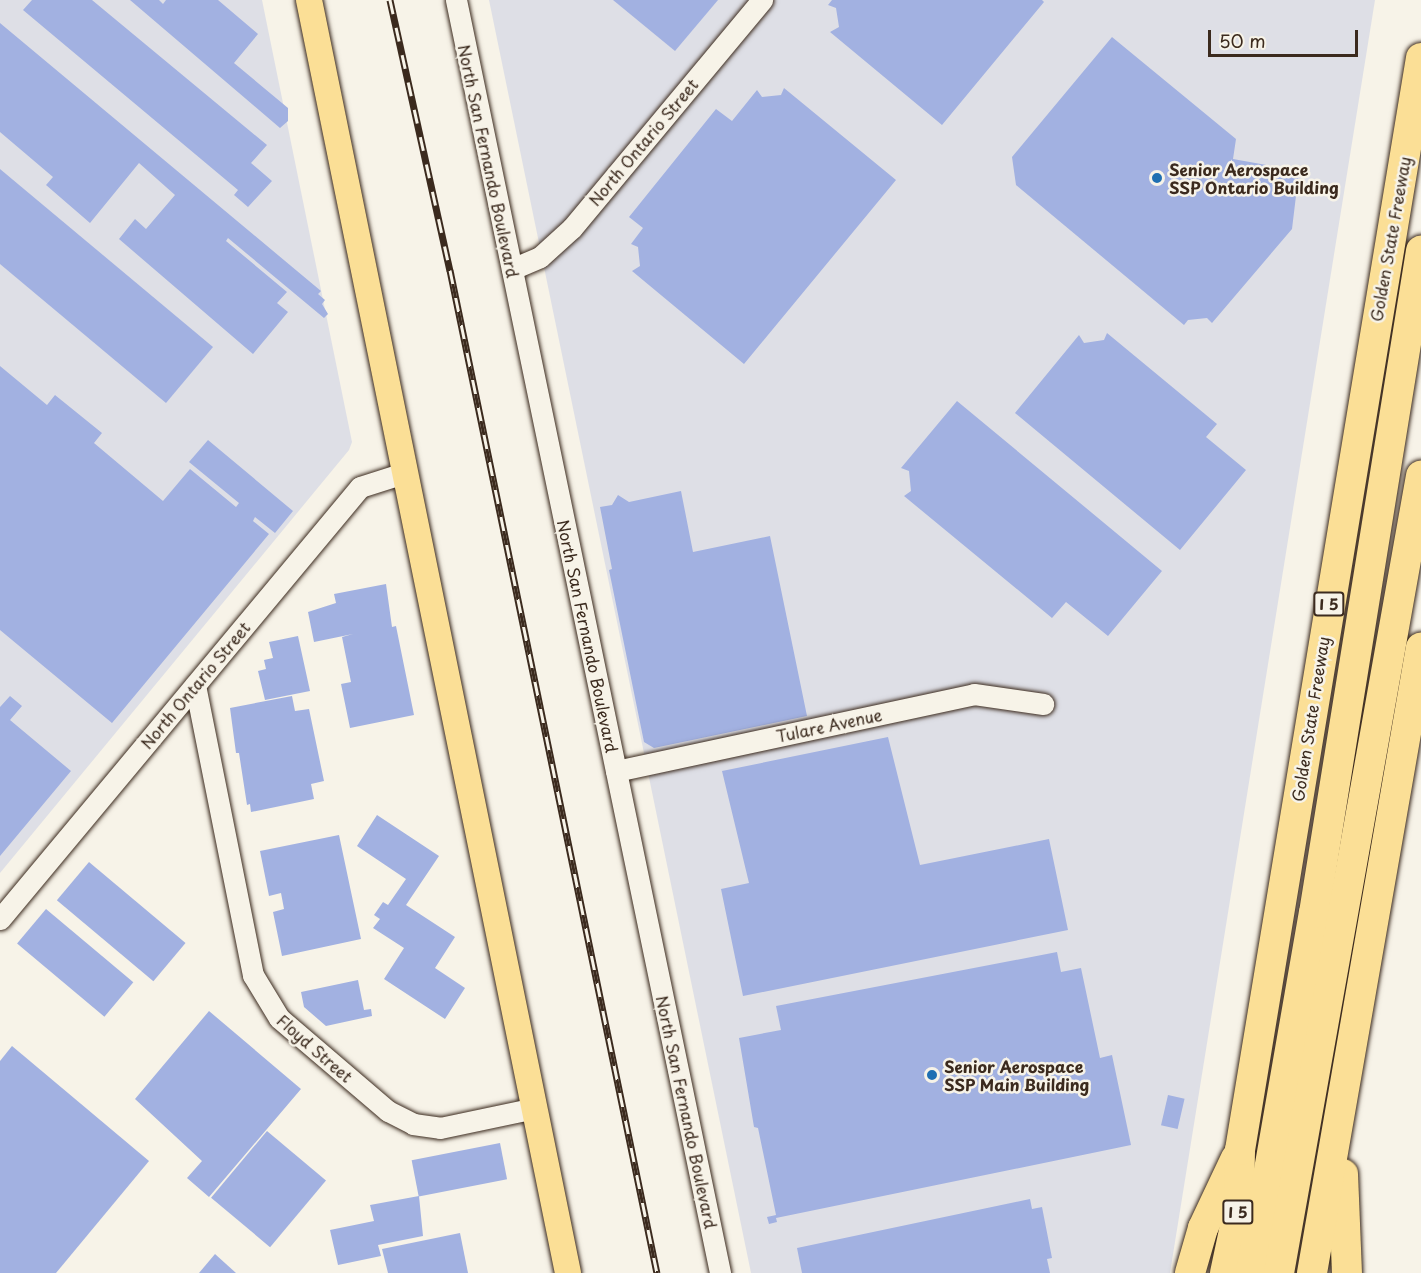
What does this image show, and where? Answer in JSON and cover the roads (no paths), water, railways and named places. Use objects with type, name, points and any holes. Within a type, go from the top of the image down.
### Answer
[{"type":"highway","name":"Golden State Freeway","points":[[1225,1273],[1239,1207],[1240,1150],[1421,58]]},
{"type":"highway","points":[[1251,1273],[1314,913],[1421,251]]},
{"type":"highway","points":[[1279,1273],[1421,476]]},
{"type":"highway","points":[[1312,1273],[1421,647]]},
{"type":"highway","points":[[1340,1113],[1347,1273]]},
{"type":"highway","points":[[1190,1273],[1203,1228],[1240,1150]]},
{"type":"main road","points":[[309,0],[568,1273]]},
{"type":"street","name":"North San Fernando Boulevard","points":[[456,0],[720,1273]]},
{"type":"street","name":"North Ontario Street","points":[[512,269],[540,257],[572,228],[762,0]]},
{"type":"street","name":"North Ontario Street","points":[[0,919],[360,487],[404,472]]},
{"type":"street","name":"Floyd Street","points":[[195,685],[254,975],[279,1018],[388,1111],[413,1124],[440,1128],[535,1108]]},
{"type":"street","name":"Tulare Avenue","points":[[616,771],[974,694],[1043,704]]},
{"type":"railway","points":[[390,0],[450,270],[657,1273]]},
{"type":"place","name":"Senior Aerospace SSP Ontario Building","points":[[1157,178]]},
{"type":"place","name":"Senior Aerospace SSP Main Building","points":[[932,1075]]}]
